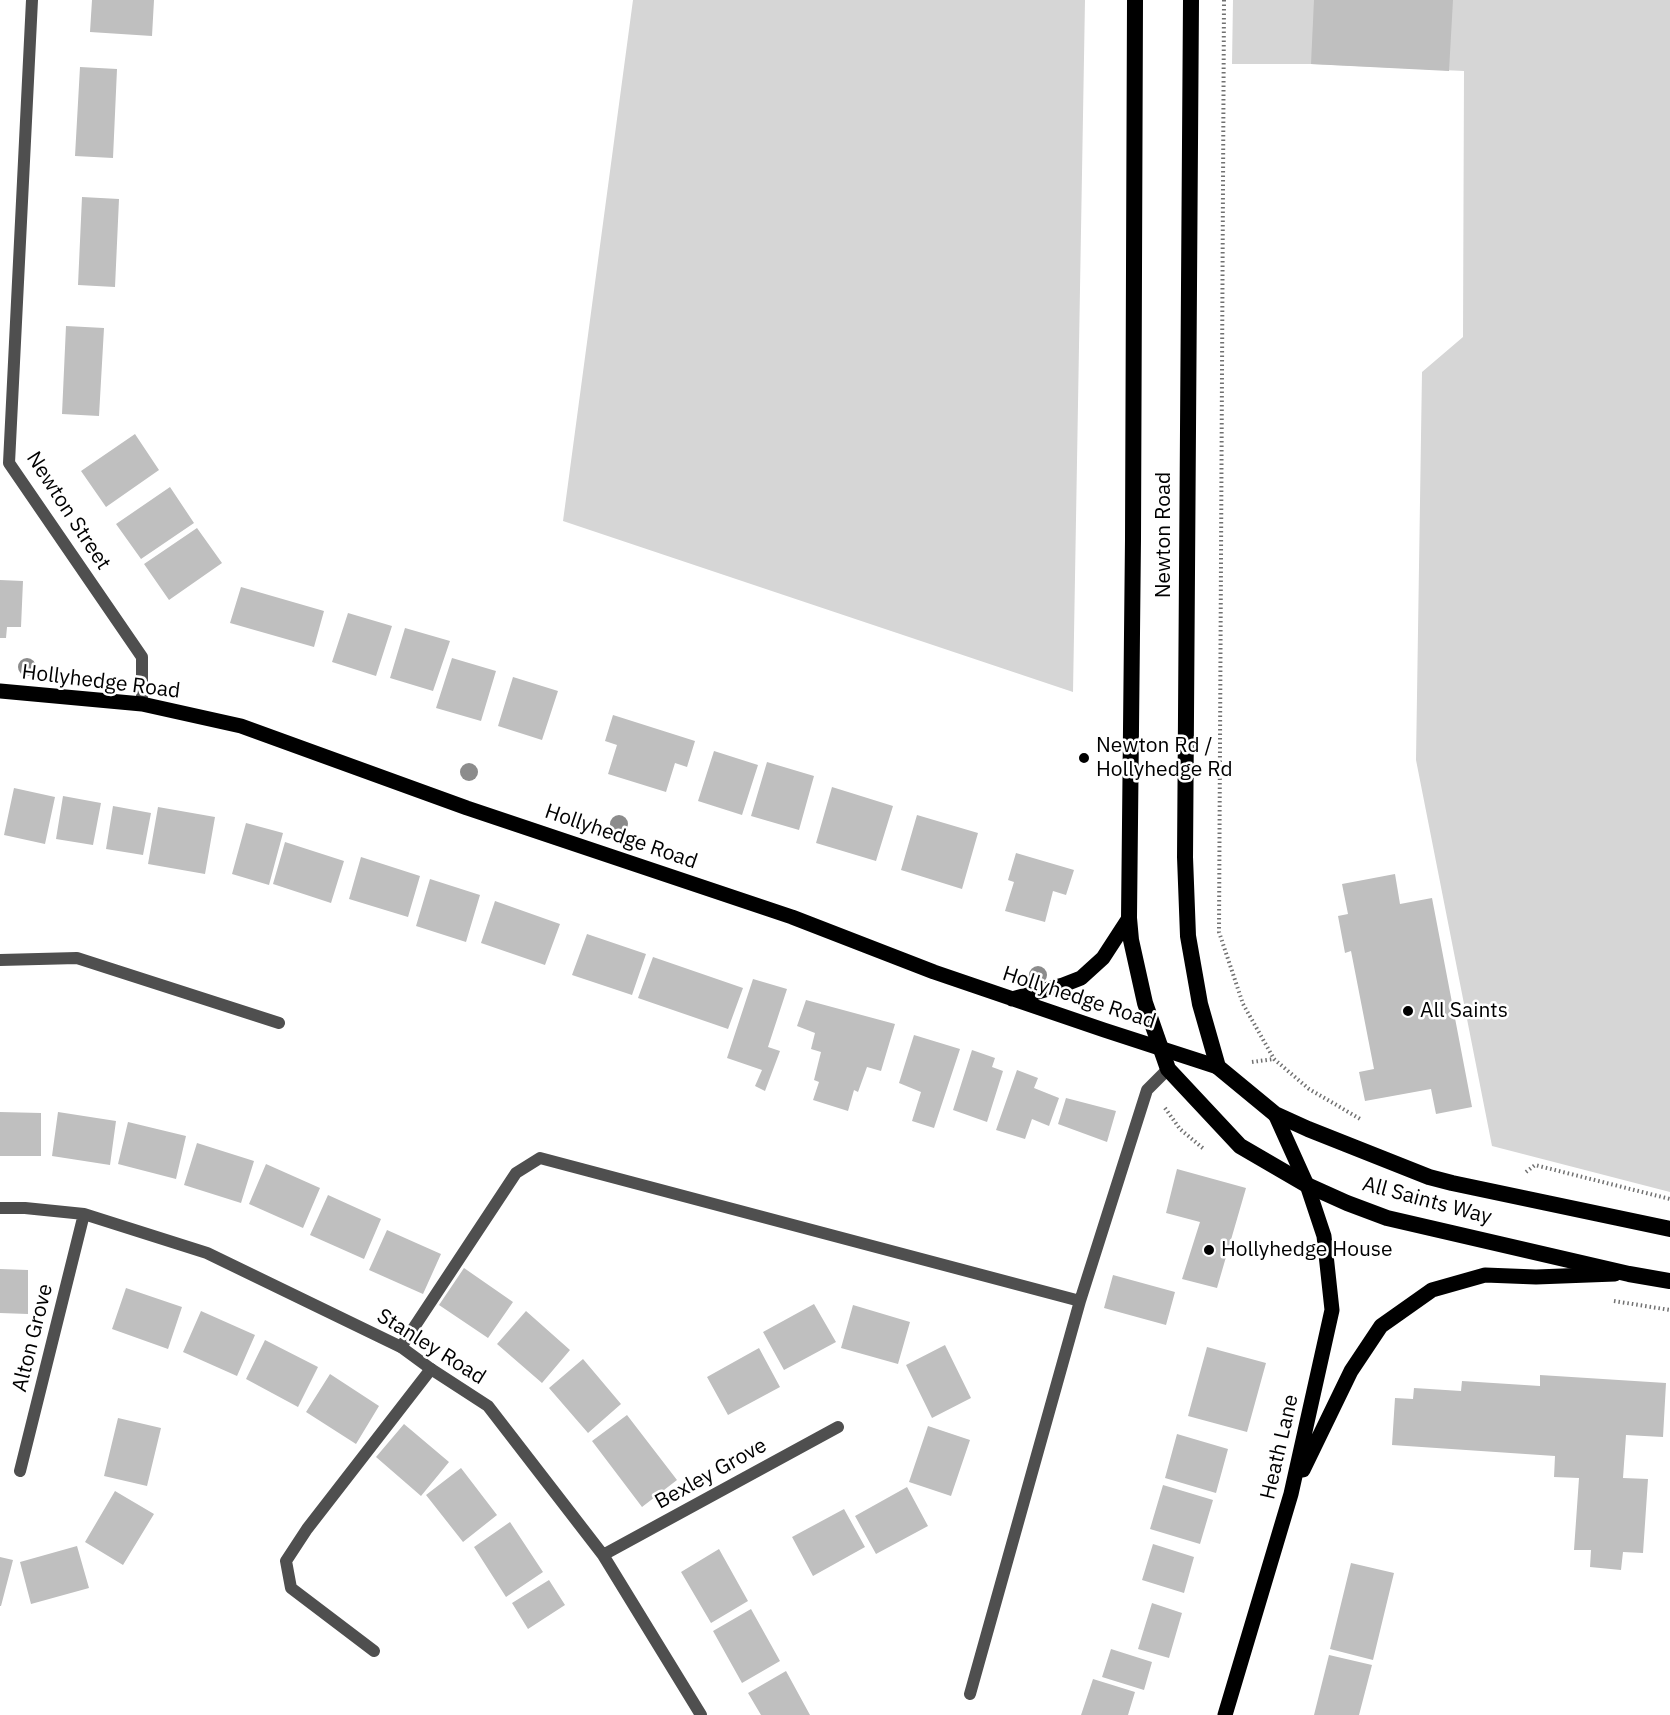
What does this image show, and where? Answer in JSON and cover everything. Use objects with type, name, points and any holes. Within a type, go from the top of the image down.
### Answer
[{"type":"highway","name":"Newton Road","points":[[1135,0],[1129,918],[1131,940],[1145,1003],[1160,1047]]},
{"type":"highway","name":"Newton Road","points":[[1191,0],[1185,856],[1188,936],[1200,1004],[1218,1067]]},
{"type":"highway","name":"All Saints Way","points":[[1160,1047],[1168,1069],[1240,1146],[1307,1185],[1387,1218],[1629,1274],[1670,1281]]},
{"type":"highway","name":"All Saints Way","points":[[1218,1067],[1275,1114],[1429,1177],[1670,1229]]},
{"type":"main road","name":"Hollyhedge Road","points":[[0,691],[142,704],[241,726],[456,804],[792,917],[934,972],[1218,1067]]},
{"type":"main road","points":[[1012,999],[1081,978],[1103,958],[1129,918]]},
{"type":"main road","name":"Heath Lane","points":[[1225,1715],[1291,1494],[1332,1310],[1324,1236],[1307,1185],[1275,1114]]},
{"type":"main road","points":[[1291,1494],[1351,1371],[1381,1326],[1432,1290],[1485,1275],[1536,1277],[1629,1274]]},
{"type":"street","name":"Newton Street","points":[[32,0],[5,460],[142,657],[142,704]]},
{"type":"street","points":[[0,960],[77,958],[279,1023]]},
{"type":"street","points":[[970,1694],[1080,1301],[1147,1090],[1168,1069]]},
{"type":"street","points":[[401,1347],[516,1173],[540,1158],[1080,1301]]},
{"type":"street","name":"Stanley Road","points":[[0,1208],[84,1214],[207,1253],[401,1347],[488,1406],[603,1555],[701,1715]]},
{"type":"street","name":"Alton Grove","points":[[20,1471],[84,1214]]},
{"type":"street","points":[[374,1652],[291,1588],[286,1561],[307,1529],[431,1369]]},
{"type":"street","name":"Bexley Grove","points":[[603,1555],[838,1427]]},
{"type":"path","points":[[1224,0],[1219,932],[1243,1004],[1274,1059],[1310,1089],[1367,1123]]},
{"type":"path","points":[[1522,1175],[1535,1165],[1670,1199]]},
{"type":"path","points":[[1607,1300],[1670,1310]]},
{"type":"shaded area","points":[[633,0],[1085,0],[1073,692],[563,521]]},
{"type":"shaded area","name":"All Saints","points":[[1233,0],[1670,0],[1670,1192],[1492,1146],[1416,760],[1422,372],[1463,337],[1464,71],[1311,64],[1232,64]]},
{"type":"building","points":[[92,0],[154,0],[152,36],[90,32]]},
{"type":"building","points":[[1314,0],[1453,0],[1449,71],[1311,64]]},
{"type":"building","points":[[80,67],[117,69],[113,158],[75,156]]},
{"type":"building","points":[[82,197],[119,199],[115,287],[78,285]]},
{"type":"building","points":[[66,326],[104,328],[99,416],[62,414]]},
{"type":"building","points":[[135,434],[159,470],[106,507],[81,471]]},
{"type":"building","points":[[170,487],[194,523],[141,559],[116,524]]},
{"type":"building","points":[[197,528],[222,563],[169,600],[144,564]]},
{"type":"building","points":[[0,580],[23,581],[21,627],[7,627],[6,638],[0,638]]},
{"type":"building","points":[[241,587],[324,611],[314,647],[230,623]]},
{"type":"building","points":[[348,613],[392,626],[376,676],[332,662]]},
{"type":"building","points":[[405,628],[450,641],[433,691],[390,678]]},
{"type":"building","points":[[452,658],[496,671],[481,721],[436,708]]},
{"type":"building","points":[[513,677],[558,691],[542,740],[498,726]]},
{"type":"building","points":[[613,715],[695,741],[687,767],[675,763],[666,792],[608,774],[617,745],[605,741]]},
{"type":"building","points":[[714,751],[758,765],[742,815],[698,801]]},
{"type":"building","points":[[767,762],[814,776],[799,830],[751,816]]},
{"type":"building","points":[[832,787],[893,806],[876,861],[816,843]]},
{"type":"building","points":[[14,788],[55,797],[45,844],[4,835]]},
{"type":"building","points":[[63,796],[101,803],[93,845],[56,839]]},
{"type":"building","points":[[113,806],[151,813],[143,855],[106,849]]},
{"type":"building","points":[[158,807],[215,817],[205,874],[148,864]]},
{"type":"building","points":[[917,815],[978,833],[962,889],[901,870]]},
{"type":"building","points":[[246,823],[283,833],[269,885],[232,874]]},
{"type":"building","points":[[285,842],[344,861],[331,903],[273,884]]},
{"type":"building","points":[[1016,853],[1074,870],[1066,895],[1053,891],[1045,922],[1005,911],[1014,882],[1008,880]]},
{"type":"building","points":[[361,857],[420,876],[408,917],[349,899]]},
{"type":"building","name":"All Saints","points":[[1395,874],[1400,904],[1432,898],[1472,1107],[1436,1114],[1431,1089],[1365,1101],[1359,1072],[1374,1069],[1351,951],[1345,953],[1338,916],[1348,914],[1342,884]]},
{"type":"building","points":[[430,879],[480,895],[466,942],[416,926]]},
{"type":"building","points":[[495,901],[560,924],[545,965],[481,943]]},
{"type":"building","points":[[587,934],[646,954],[632,995],[572,975]]},
{"type":"building","points":[[653,957],[743,988],[728,1029],[638,998]]},
{"type":"building","points":[[753,979],[787,989],[768,1047],[780,1051],[765,1091],[755,1086],[762,1070],[727,1058]]},
{"type":"building","points":[[806,1000],[895,1024],[881,1071],[867,1067],[858,1092],[854,1090],[848,1111],[813,1100],[819,1082],[814,1080],[821,1052],[811,1049],[815,1033],[797,1026]]},
{"type":"building","points":[[914,1035],[960,1049],[934,1128],[912,1121],[921,1092],[899,1083]]},
{"type":"building","points":[[972,1050],[995,1058],[992,1067],[1003,1071],[987,1122],[953,1110]]},
{"type":"building","points":[[1017,1070],[1038,1078],[1034,1088],[1059,1098],[1049,1126],[1032,1119],[1025,1139],[996,1130]]},
{"type":"building","points":[[1066,1098],[1116,1111],[1107,1142],[1058,1124]]},
{"type":"building","points":[[0,1112],[41,1113],[41,1156],[0,1156]]},
{"type":"building","points":[[58,1112],[116,1121],[110,1165],[52,1156]]},
{"type":"building","points":[[128,1122],[186,1136],[176,1179],[118,1164]]},
{"type":"building","points":[[197,1143],[254,1161],[241,1203],[184,1185]]},
{"type":"building","points":[[266,1164],[320,1188],[303,1228],[249,1204]]},
{"type":"building","name":"Hollyhedge House","points":[[1177,1169],[1246,1188],[1217,1288],[1182,1279],[1200,1222],[1166,1213]]},
{"type":"building","points":[[328,1195],[381,1219],[364,1259],[310,1235]]},
{"type":"building","points":[[387,1230],[441,1254],[423,1294],[369,1270]]},
{"type":"building","points":[[464,1268],[513,1302],[488,1338],[439,1305]]},
{"type":"building","points":[[0,1269],[28,1270],[28,1314],[0,1313]]},
{"type":"building","name":"Hollyhedge House","points":[[1113,1275],[1175,1292],[1166,1325],[1104,1308]]},
{"type":"building","points":[[126,1288],[182,1307],[168,1349],[112,1329]]},
{"type":"building","points":[[814,1304],[836,1342],[784,1370],[763,1332]]},
{"type":"building","points":[[853,1305],[910,1322],[898,1364],[841,1348]]},
{"type":"building","points":[[201,1311],[255,1335],[237,1376],[183,1352]]},
{"type":"building","points":[[526,1311],[570,1350],[542,1383],[497,1344]]},
{"type":"building","points":[[265,1340],[318,1367],[298,1407],[246,1379]]},
{"type":"building","points":[[945,1345],[971,1398],[932,1418],[906,1365]]},
{"type":"building","points":[[1207,1347],[1266,1363],[1247,1432],[1188,1416]]},
{"type":"building","points":[[759,1348],[780,1387],[728,1415],[707,1377]]},
{"type":"building","points":[[583,1359],[621,1404],[588,1433],[549,1388]]},
{"type":"building","points":[[330,1374],[379,1406],[356,1444],[306,1412]]},
{"type":"building","points":[[1540,1375],[1666,1383],[1663,1437],[1626,1435],[1623,1478],[1648,1479],[1643,1553],[1623,1552],[1621,1570],[1590,1567],[1591,1550],[1574,1550],[1579,1478],[1554,1477],[1555,1456],[1392,1445],[1395,1398],[1413,1399],[1414,1388],[1461,1391],[1462,1381],[1540,1386]]},
{"type":"building","points":[[627,1415],[677,1480],[642,1507],[592,1441]]},
{"type":"building","points":[[118,1418],[161,1428],[147,1486],[104,1476]]},
{"type":"building","points":[[404,1424],[449,1462],[421,1496],[376,1457]]},
{"type":"building","points":[[928,1426],[970,1440],[951,1496],[909,1482]]},
{"type":"building","points":[[1177,1434],[1228,1449],[1216,1493],[1165,1478]]},
{"type":"building","points":[[461,1468],[497,1515],[463,1542],[426,1495]]},
{"type":"building","points":[[1163,1485],[1213,1500],[1200,1544],[1150,1529]]},
{"type":"building","points":[[907,1487],[928,1526],[876,1554],[855,1516]]},
{"type":"building","points":[[115,1491],[154,1514],[123,1565],[85,1542]]},
{"type":"building","points":[[844,1509],[865,1547],[813,1576],[792,1537]]},
{"type":"building","points":[[510,1522],[543,1572],[506,1597],[474,1547]]},
{"type":"building","points":[[1153,1544],[1194,1557],[1184,1593],[1142,1580]]},
{"type":"building","points":[[77,1546],[89,1588],[31,1604],[20,1562]]},
{"type":"building","points":[[719,1549],[748,1601],[711,1623],[681,1572]]},
{"type":"building","points":[[0,1557],[13,1560],[1,1606],[0,1606]]},
{"type":"building","points":[[1351,1563],[1394,1573],[1373,1660],[1330,1649]]},
{"type":"building","points":[[549,1580],[565,1605],[528,1629],[512,1603]]},
{"type":"building","points":[[1152,1603],[1182,1613],[1169,1658],[1138,1649]]},
{"type":"building","points":[[751,1609],[780,1661],[742,1683],[713,1631]]},
{"type":"building","points":[[1111,1649],[1152,1662],[1144,1690],[1102,1677]]},
{"type":"building","points":[[1329,1655],[1372,1665],[1359,1715],[1314,1715]]},
{"type":"building","points":[[786,1671],[810,1715],[761,1715],[748,1693]]},
{"type":"building","points":[[1093,1679],[1135,1692],[1128,1715],[1081,1715]]},
{"type":"place","name":"Newton Rd / Hollyhedge Rd","points":[[1084,758]]},
{"type":"place","name":"All Saints","points":[[1408,1011]]},
{"type":"place","name":"Hollyhedge House","points":[[1209,1250]]}]
